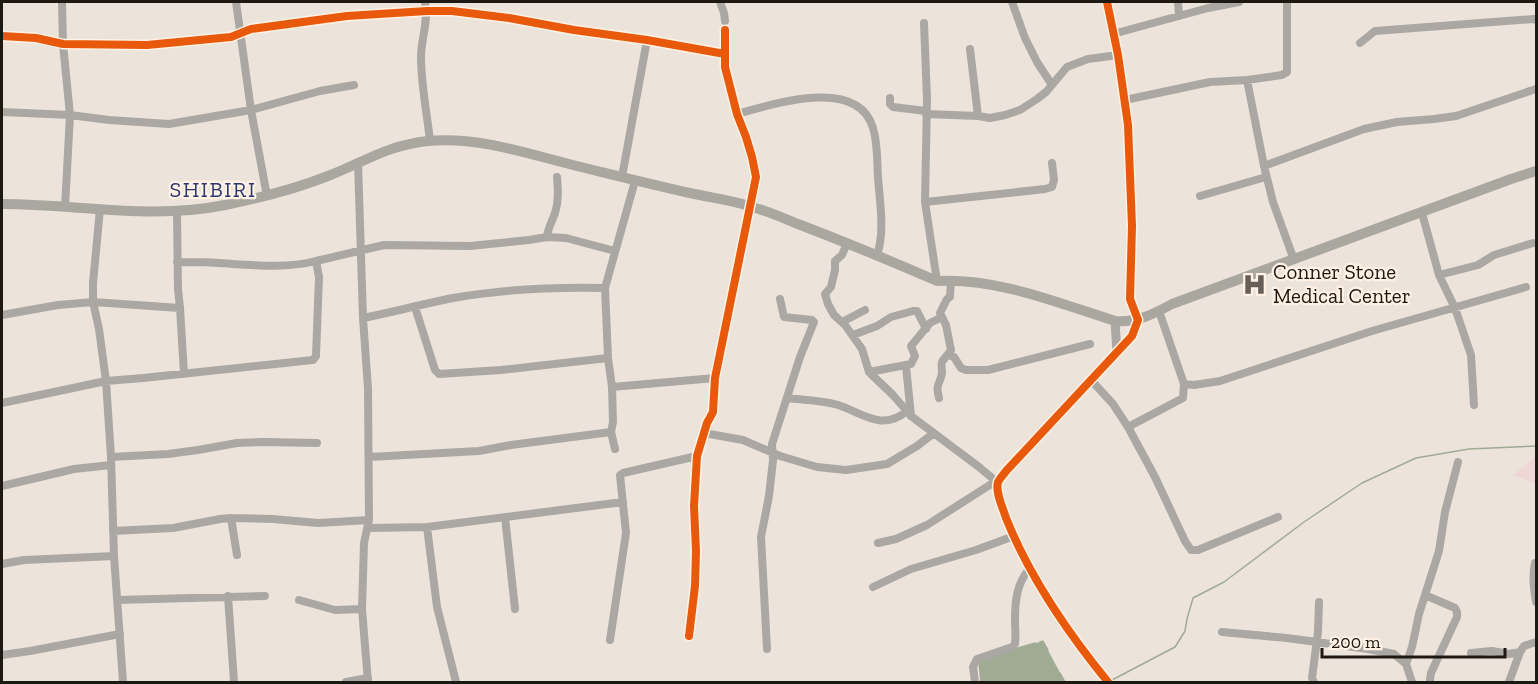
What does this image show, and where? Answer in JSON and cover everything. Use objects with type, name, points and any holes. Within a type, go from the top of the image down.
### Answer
[{"type":"main road","points":[[2,204],[138,212],[177,212],[223,206],[267,196],[330,176],[378,153],[405,145],[430,141],[460,142],[497,146],[635,181],[751,206],[937,281],[983,283],[1007,288],[1124,322],[1138,320],[1172,304],[1536,171]]},
{"type":"street","points":[[62,2],[63,44],[70,115],[65,207]]},
{"type":"street","points":[[236,2],[251,110],[267,196]]},
{"type":"street","points":[[425,2],[427,10],[421,71],[430,141]]},
{"type":"street","points":[[720,2],[725,21]]},
{"type":"street","points":[[1012,2],[1024,38],[1052,85]]},
{"type":"street","points":[[878,543],[896,539],[927,525],[997,482],[1132,336],[1138,320],[1130,299],[1132,226],[1128,125],[1118,55],[1107,2]]},
{"type":"street","points":[[1178,2],[1179,16]]},
{"type":"street","points":[[1113,34],[1239,2]]},
{"type":"street","points":[[1125,100],[1210,82],[1247,80],[1282,75],[1287,72],[1287,2]]},
{"type":"street","points":[[2,36],[36,38],[63,44],[147,45],[213,40],[241,34],[251,29],[347,16],[427,10],[509,18],[725,54]]},
{"type":"street","points":[[1360,43],[1375,31],[1536,20]]},
{"type":"street","points":[[924,23],[925,202],[937,281]]},
{"type":"street","points":[[689,636],[695,586],[694,506],[697,456],[707,423],[713,412],[715,378],[756,177],[725,67],[725,30]]},
{"type":"street","points":[[622,177],[647,40]]},
{"type":"street","points":[[970,49],[978,116]]},
{"type":"street","points":[[890,98],[892,107],[990,118],[1020,110],[1046,92],[1067,68],[1088,59],[1118,55]]},
{"type":"street","points":[[1247,80],[1266,177],[1294,260]]},
{"type":"street","points":[[2,112],[70,115],[169,124],[251,110],[320,91],[354,85]]},
{"type":"street","points":[[1264,166],[1364,129],[1456,116],[1536,89]]},
{"type":"street","points":[[737,114],[806,97],[840,100],[859,106],[873,126],[876,144],[880,205],[880,244],[877,255]]},
{"type":"street","points":[[346,682],[368,680],[362,609],[364,543],[368,524],[368,388],[363,318],[358,162]]},
{"type":"street","points":[[925,202],[1052,187],[1054,180],[1052,163]]},
{"type":"street","points":[[547,237],[559,194],[557,177]]},
{"type":"street","points":[[1200,196],[1266,177]]},
{"type":"street","points":[[615,449],[611,432],[612,387],[608,358],[605,288],[635,181]]},
{"type":"street","points":[[100,209],[93,302],[99,329],[105,381],[123,682]]},
{"type":"street","points":[[177,212],[178,289],[184,374]]},
{"type":"street","points":[[1422,213],[1439,275],[1455,308],[1472,355],[1474,405]]},
{"type":"street","points":[[177,262],[253,266],[306,263],[384,245],[470,246],[547,237],[566,238],[615,252]]},
{"type":"street","points":[[847,243],[842,255],[836,261],[831,287],[825,294],[834,315],[853,335],[862,349],[869,372],[909,414],[997,482],[1003,509],[1030,568],[1043,591],[1107,680]]},
{"type":"street","points":[[1439,275],[1478,265],[1500,253],[1533,243]]},
{"type":"street","points":[[2,403],[105,381],[314,360],[319,278],[316,261]]},
{"type":"street","points":[[939,398],[937,388],[942,374],[943,360],[951,350],[946,326],[940,313],[950,297],[951,280]]},
{"type":"street","points":[[1184,384],[1194,386],[1220,381],[1372,331],[1526,287]]},
{"type":"street","points":[[363,318],[453,298],[494,292],[605,288]]},
{"type":"street","points":[[767,649],[761,537],[769,496],[773,460],[772,444],[800,357],[814,322],[784,317],[780,299]]},
{"type":"street","points":[[2,315],[58,305],[93,302],[180,308]]},
{"type":"street","points":[[415,307],[435,370],[439,374],[501,370],[608,358]]},
{"type":"street","points":[[842,322],[865,310]]},
{"type":"street","points":[[853,335],[877,326],[891,317],[913,311],[917,311],[926,329]]},
{"type":"street","points":[[1128,427],[1183,398],[1184,384],[1159,311]]},
{"type":"street","points":[[869,372],[911,364],[915,356],[911,346],[930,324],[942,317]]},
{"type":"street","points":[[1115,321],[1117,353]]},
{"type":"street","points":[[949,355],[954,357],[961,368],[966,370],[987,370],[1090,344]]},
{"type":"street","points":[[906,366],[909,414]]},
{"type":"street","points":[[612,387],[715,378]]},
{"type":"street","points":[[1091,380],[1113,404],[1128,427],[1191,550],[1198,550],[1278,517]]},
{"type":"street","points":[[787,398],[836,404],[868,418],[879,420],[890,421],[909,414]]},
{"type":"street","points":[[369,457],[479,451],[611,432]]},
{"type":"street","points":[[704,433],[743,440],[780,456],[817,467],[846,470],[887,464],[917,447],[934,433]]},
{"type":"street","points":[[2,486],[111,461],[237,443],[317,443]]},
{"type":"street","points":[[610,640],[626,533],[620,476],[623,473],[697,456]]},
{"type":"street","points":[[1406,664],[1438,551],[1458,462]]},
{"type":"street","points":[[114,531],[173,528],[231,518],[427,527],[623,502]]},
{"type":"street","points":[[505,517],[515,609]]},
{"type":"street","points":[[231,518],[237,555]]},
{"type":"street","points":[[427,527],[437,607],[456,682]]},
{"type":"street","points":[[873,587],[911,569],[1014,536]]},
{"type":"street","points":[[2,564],[24,560],[114,556]]},
{"type":"street","points":[[1535,563],[1533,580],[1536,602]]},
{"type":"street","points":[[975,682],[973,667],[977,659],[1016,644],[1015,619],[1018,587],[1030,568]]},
{"type":"street","points":[[1425,595],[1455,608],[1457,612],[1457,617],[1431,673],[1430,682]]},
{"type":"street","points":[[228,596],[234,682]]},
{"type":"street","points":[[118,600],[265,596]]},
{"type":"street","points":[[299,600],[335,610],[362,609]]},
{"type":"street","points":[[1314,682],[1312,678],[1319,602]]},
{"type":"street","points":[[1222,632],[1287,638],[1394,654],[1406,664],[1412,682]]},
{"type":"street","points":[[2,654],[120,634]]},
{"type":"street","points":[[1509,682],[1524,646],[1536,642]]},
{"type":"street","points":[[1470,653],[1520,652]]},
{"type":"shaded area","points":[[1536,456],[1536,484],[1513,475]]},
{"type":"shaded area","points":[[1043,641],[1065,682],[981,682],[979,659]]},
{"type":"waterway","points":[[1112,680],[1175,647],[1185,631],[1193,598],[1224,582],[1304,522],[1362,483],[1416,458],[1469,449],[1536,446]]},
{"type":"waterway","points":[[1040,642],[1043,641],[1048,650]]},
{"type":"waterway","points":[[1014,649],[1035,643]]},
{"type":"waterway","points":[[979,663],[981,682]]},
{"type":"waterway","points":[[1060,673],[1065,682]]},
{"type":"cycle path","points":[[1107,2],[1118,55],[1128,125],[1132,226],[1130,299],[1138,320],[1132,336],[1006,471],[997,486],[1006,518],[1026,562],[1064,624],[1108,682]]},
{"type":"cycle path","points":[[2,36],[36,38],[63,44],[147,45],[231,37],[251,29],[347,16],[452,11],[509,18],[725,54]]},
{"type":"cycle path","points":[[689,636],[695,586],[694,506],[697,456],[707,423],[713,412],[715,378],[756,177],[725,67],[725,30]]},
{"type":"place","name":"Conner Stone Medical Center","points":[[1255,284]]},
{"type":"district","name":"SHIBIRI","points":[[213,189]]}]
